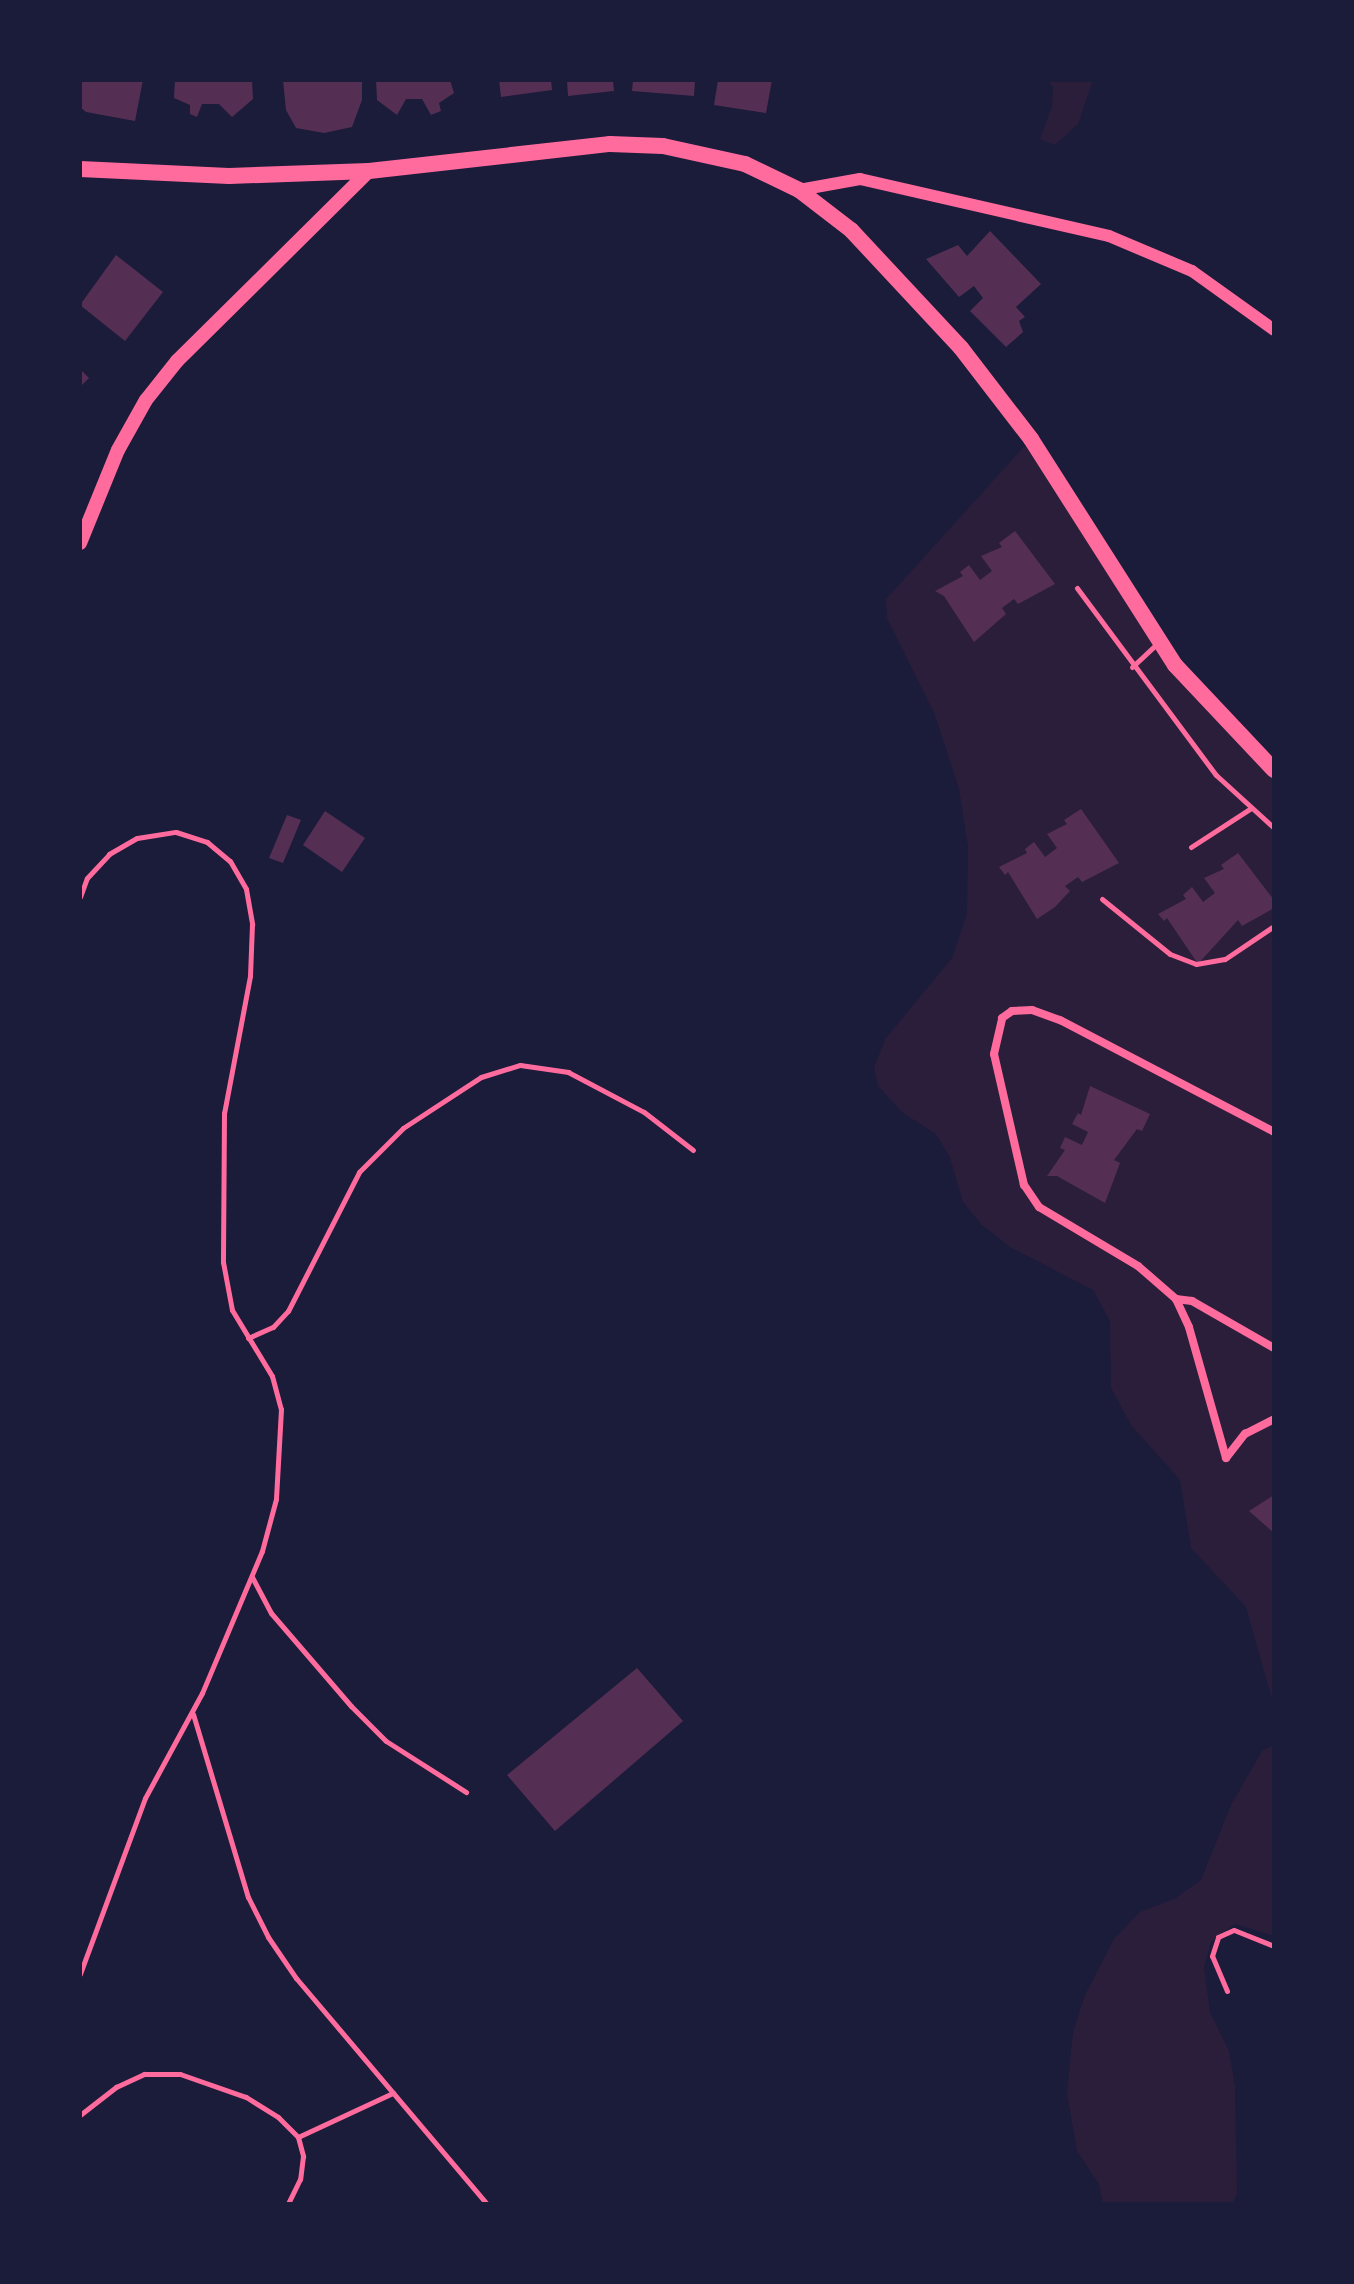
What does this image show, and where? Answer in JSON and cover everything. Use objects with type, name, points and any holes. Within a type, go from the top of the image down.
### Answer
[{"type":"main road","points":[[80,169],[229,176],[369,171],[558,148],[650,145],[745,164],[799,190],[882,261],[988,381],[1031,439],[1158,643],[1222,719],[1274,770]]},
{"type":"main road","points":[[80,543],[118,450],[146,400],[177,361],[369,171]]},
{"type":"street","points":[[799,190],[860,179],[1109,236],[1192,271],[1274,330]]},
{"type":"street","points":[[1274,1132],[1060,1020],[1032,1010],[1012,1011],[1002,1018],[994,1054],[1024,1185],[1039,1207],[1138,1266],[1176,1299],[1189,1327],[1226,1458],[1245,1434],[1274,1419]]},
{"type":"street","points":[[1176,1299],[1188,1299],[1274,1348]]},
{"type":"lane","points":[[1077,588],[1132,667],[1216,775],[1274,828]]},
{"type":"lane","points":[[1132,667],[1158,643]]},
{"type":"lane","points":[[1191,847],[1251,808]]},
{"type":"lane","points":[[80,897],[87,878],[109,854],[137,838],[176,832],[207,842],[230,861],[246,889],[252,924],[250,976],[224,1113],[221,1192],[223,1262],[232,1310],[272,1376],[281,1409],[276,1499],[251,1576],[192,1713],[145,1798],[80,1974]]},
{"type":"lane","points":[[1102,899],[1170,954],[1196,964],[1225,959],[1274,926]]},
{"type":"lane","points":[[248,1338],[273,1327],[288,1311],[359,1172],[403,1128],[481,1077],[520,1065],[568,1072],[644,1112],[693,1150]]},
{"type":"lane","points":[[251,1576],[271,1613],[351,1706],[386,1741],[466,1792]]},
{"type":"lane","points":[[192,1713],[248,1897],[268,1937],[296,1978],[487,2204]]},
{"type":"lane","points":[[1227,1991],[1212,1956],[1218,1937],[1234,1930],[1274,1946]]},
{"type":"lane","points":[[80,2115],[116,2087],[144,2074],[180,2074],[246,2097],[278,2117],[298,2137],[303,2156],[300,2179],[288,2204]]},
{"type":"lane","points":[[298,2137],[393,2093]]},
{"type":"shaded area","points":[[1047,80],[1093,80],[1078,124],[1055,145],[1040,139],[1052,106],[1053,87]]},
{"type":"shaded area","points":[[1031,439],[1141,616],[1274,770],[1274,1706],[1246,1607],[1191,1548],[1180,1480],[1131,1425],[1111,1388],[1110,1321],[1093,1290],[1010,1247],[981,1224],[963,1202],[950,1158],[936,1134],[903,1113],[878,1086],[874,1067],[886,1038],[952,958],[967,914],[968,846],[959,789],[935,715],[887,618],[886,599]]},
{"type":"shaded area","points":[[1274,1745],[1274,1936],[1235,1924],[1211,1942],[1204,1967],[1210,2012],[1229,2051],[1235,2086],[1237,2194],[1232,2204],[1103,2204],[1099,2184],[1077,2151],[1067,2093],[1073,2032],[1085,1995],[1114,1939],[1140,1912],[1174,1899],[1201,1880],[1231,1805],[1262,1751]]},
{"type":"building","points":[[80,80],[143,80],[135,121],[86,112],[80,107]]},
{"type":"building","points":[[175,80],[252,80],[253,99],[232,117],[219,104],[202,104],[197,117],[190,114],[190,105],[174,98]]},
{"type":"building","points":[[283,80],[362,80],[362,100],[352,127],[324,133],[296,128],[286,110]]},
{"type":"building","points":[[376,80],[450,80],[454,93],[439,103],[441,111],[431,115],[422,99],[406,99],[397,115],[377,100]]},
{"type":"building","points":[[499,80],[551,80],[552,90],[501,97]]},
{"type":"building","points":[[567,80],[613,80],[614,91],[568,96]]},
{"type":"building","points":[[633,80],[695,80],[694,96],[632,91]]},
{"type":"building","points":[[718,80],[772,80],[766,113],[714,105]]},
{"type":"building","points":[[990,231],[1041,284],[1016,307],[1025,317],[1019,321],[1023,332],[1006,347],[970,311],[983,298],[974,286],[959,297],[926,259],[958,245],[967,256]]},
{"type":"building","points":[[116,255],[163,292],[125,341],[80,305]]},
{"type":"building","points":[[80,369],[89,378],[80,387]]},
{"type":"building","points":[[1015,531],[1055,584],[1018,604],[1014,599],[1002,608],[1006,614],[974,642],[944,596],[935,591],[963,576],[960,572],[969,565],[980,580],[992,571],[981,556],[1002,547],[999,543]]},
{"type":"building","points":[[1081,809],[1119,863],[1082,882],[1078,877],[1065,886],[1070,891],[1055,907],[1037,919],[1008,872],[1005,875],[999,867],[1027,853],[1025,849],[1034,842],[1045,857],[1057,848],[1047,834],[1067,824],[1064,820]]},
{"type":"building","points":[[325,811],[365,838],[342,872],[303,845]]},
{"type":"building","points":[[287,815],[301,820],[283,863],[269,858]]},
{"type":"building","points":[[1238,853],[1274,900],[1274,908],[1242,926],[1238,920],[1198,964],[1167,918],[1164,921],[1158,914],[1186,899],[1183,895],[1192,887],[1203,902],[1215,893],[1204,878],[1224,869],[1221,865]]},
{"type":"building","points":[[1090,1086],[1150,1114],[1142,1131],[1137,1129],[1114,1160],[1120,1163],[1105,1203],[1057,1176],[1047,1176],[1065,1150],[1060,1148],[1065,1137],[1082,1145],[1088,1132],[1072,1124],[1078,1113],[1081,1115]]},
{"type":"building","points":[[1274,1495],[1274,1533],[1249,1511]]},
{"type":"building","points":[[637,1668],[683,1721],[555,1831],[507,1775]]}]
